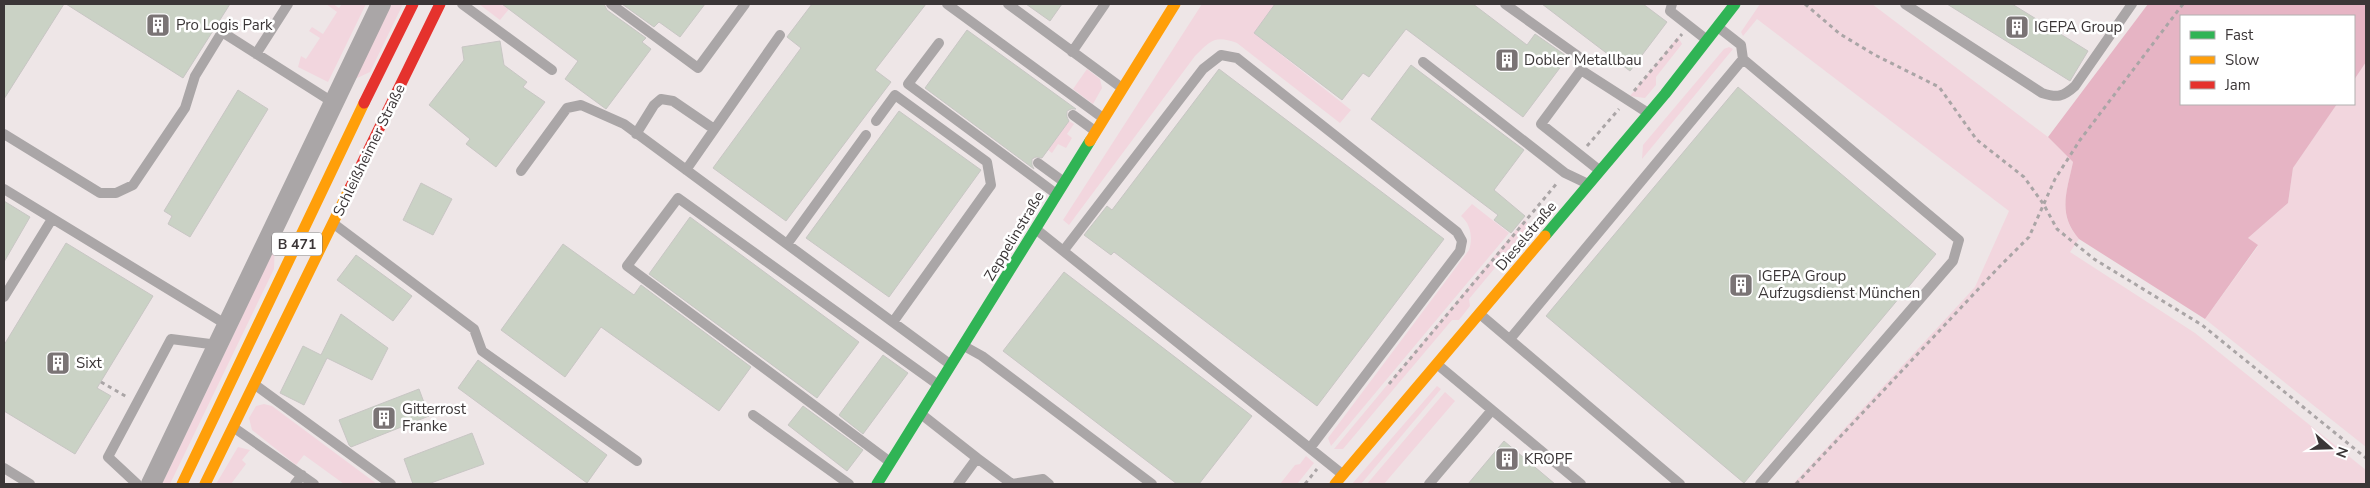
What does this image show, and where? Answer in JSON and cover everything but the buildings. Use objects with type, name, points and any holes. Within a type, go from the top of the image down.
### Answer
[{"type":"street","points":[[151,484],[381,4]]},
{"type":"street","name":"Schleißheimer Straße","points":[[182,484],[317,199],[413,4]]},
{"type":"street","name":"Schleißheimer Straße","points":[[205,484],[440,4]]},
{"type":"street","name":"Zeppelinstraße","points":[[877,484],[940,386],[1175,4]]},
{"type":"street","name":"Dieselstraße","points":[[1335,484],[1649,114],[1735,4]]},
{"type":"lane","points":[[256,54],[288,4]]},
{"type":"lane","points":[[462,4],[552,70]]},
{"type":"lane","points":[[611,4],[698,68],[745,4]]},
{"type":"lane","points":[[947,4],[1104,118]]},
{"type":"lane","points":[[1008,4],[1122,89]]},
{"type":"lane","points":[[1072,52],[1105,4]]},
{"type":"lane","points":[[1504,4],[1578,56],[1581,70],[1649,114]]},
{"type":"lane","points":[[1672,4],[1670,11],[1707,40]]},
{"type":"lane","points":[[1905,4],[2042,93],[2053,97],[2064,96],[2075,86],[2132,4]]},
{"type":"lane","points":[[1718,26],[1740,45],[1743,59],[1960,240],[1953,261],[1760,484]]},
{"type":"lane","points":[[4,134],[100,193],[116,193],[133,185],[185,108],[195,76],[222,32],[334,103]]},
{"type":"lane","points":[[686,170],[780,34]]},
{"type":"lane","points":[[939,43],[908,84],[1057,194]]},
{"type":"lane","points":[[1064,250],[1203,69],[1221,55],[1237,58],[1457,232],[1462,241],[1460,252],[1310,448]]},
{"type":"lane","points":[[1510,339],[1743,59]]},
{"type":"lane","points":[[1423,62],[1565,173],[1590,184]]},
{"type":"lane","points":[[1581,70],[1541,124],[1600,171]]},
{"type":"lane","points":[[876,121],[895,95],[986,162],[991,186],[893,322]]},
{"type":"lane","points":[[636,134],[654,105],[661,99],[672,100],[714,129]]},
{"type":"lane","points":[[521,171],[567,108],[580,105],[624,124],[952,366]]},
{"type":"lane","points":[[1073,115],[1096,132]]},
{"type":"lane","points":[[787,244],[866,135]]},
{"type":"lane","points":[[1038,163],[1064,182]]},
{"type":"lane","points":[[4,190],[227,325]]},
{"type":"lane","points":[[891,462],[627,266],[678,198],[940,386]]},
{"type":"lane","points":[[4,297],[52,219]]},
{"type":"lane","points":[[333,223],[474,329],[482,351],[637,461]]},
{"type":"lane","points":[[1036,229],[1343,475]]},
{"type":"lane","points":[[1480,314],[1680,484]]},
{"type":"lane","points":[[136,484],[108,457],[171,339],[218,345]]},
{"type":"lane","points":[[964,346],[982,356],[1152,484]]},
{"type":"lane","points":[[1437,364],[1581,484]]},
{"type":"lane","points":[[254,384],[391,484]]},
{"type":"lane","points":[[1429,484],[1492,410]]},
{"type":"lane","points":[[921,414],[1012,484],[1043,479],[1049,484]]},
{"type":"lane","points":[[753,415],[849,484]]},
{"type":"lane","points":[[233,427],[314,484]]},
{"type":"lane","points":[[958,484],[977,458]]},
{"type":"lane","points":[[4,468],[30,484]]},
{"type":"lane","points":[[295,484],[302,475]]},
{"type":"path","points":[[1805,4],[1840,34],[1939,87],[1977,140],[2024,178],[2044,205],[2057,229],[2094,259],[2202,325],[2366,458]]},
{"type":"path","points":[[1796,484],[2029,237],[2055,179],[2080,140],[2183,4]]},
{"type":"path","points":[[1579,156],[1690,26]]},
{"type":"path","points":[[1388,385],[1565,173]]},
{"type":"path","points":[[101,382],[136,402]]},
{"type":"path","points":[[1305,484],[1325,460]]},
{"type":"shaded area","points":[[326,4],[333,4],[339,8],[342,4],[366,4],[328,82],[298,67],[301,56],[306,59],[320,38],[309,31],[312,27],[323,34],[337,12]]},
{"type":"shaded area","points":[[391,4],[403,4],[370,72],[355,79]]},
{"type":"shaded area","points":[[479,4],[513,4],[500,20]]},
{"type":"shaded area","points":[[1202,4],[1275,4],[1254,33],[1351,110],[1340,123],[1237,43],[1223,39],[1214,40],[1195,56],[1069,225],[1063,220]]},
{"type":"shaded area","points":[[1760,4],[1872,4],[2048,137],[2073,162],[2066,193],[2066,212],[2072,230],[2079,239],[2070,252],[2195,333],[2366,470],[2366,484],[1793,484],[1975,287],[2009,211],[1757,19],[1743,36],[1741,32]]},
{"type":"shaded area","points":[[2148,4],[2366,4],[2366,62],[2355,78],[2355,15],[2180,15],[2180,105],[2336,105],[2293,168],[2288,203],[2248,238],[2258,245],[2205,319],[2079,239],[2072,230],[2066,211],[2066,193],[2073,162],[2048,137]]},
{"type":"shaded area","points":[[1678,37],[1682,44],[1656,77],[1656,85],[1645,98],[1630,96]]},
{"type":"shaded area","points":[[1729,47],[1733,49],[1642,159],[1643,145],[1724,49]]},
{"type":"shaded area","points":[[2366,62],[2366,447],[2205,319],[2258,246],[2247,239],[2288,203],[2293,168],[2336,105],[2355,105],[2355,78]]},
{"type":"shaded area","points":[[1087,69],[1100,79],[1102,88],[1093,104],[1073,89]]},
{"type":"shaded area","points":[[1069,121],[1074,124],[1067,134],[1072,138],[1066,148],[1058,144],[1052,153],[1048,150]]},
{"type":"shaded area","points":[[1472,204],[1509,233],[1331,446],[1328,438],[1469,250],[1470,232],[1467,223],[1461,216]]},
{"type":"shaded area","points":[[1525,219],[1529,227],[1469,299],[1470,306],[1459,320],[1452,320],[1343,449],[1334,449]]},
{"type":"shaded area","points":[[275,241],[274,269],[170,484],[162,484],[240,321]]},
{"type":"shaded area","points":[[1437,386],[1441,389],[1361,484],[1352,484]]},
{"type":"shaded area","points":[[1445,392],[1455,401],[1384,484],[1367,484]]},
{"type":"shaded area","points":[[264,404],[272,406],[377,484],[344,484],[304,455],[296,465],[252,430],[249,418],[256,406]]},
{"type":"shaded area","points":[[238,447],[250,450],[242,460],[246,464],[231,484],[216,484]]},
{"type":"shaded area","points":[[1306,456],[1314,463],[1297,484],[1280,484],[1295,465],[1300,464]]},
{"type":"traffic: fast","points":[[1545,236],[1665,94],[1735,4]]},
{"type":"traffic: fast","points":[[877,484],[1090,141]]},
{"type":"traffic: slow","points":[[1090,141],[1175,4]]},
{"type":"traffic: slow","points":[[182,484],[364,103]]},
{"type":"traffic: slow","points":[[205,484],[350,188]]},
{"type":"traffic: slow","points":[[1335,484],[1545,236]]},
{"type":"traffic: jam","points":[[364,103],[413,4]]},
{"type":"traffic: jam","points":[[350,188],[440,4]]},
{"type":"place","name":"Pro Logis Park","points":[[158,25]]},
{"type":"place","name":"IGEPA Group","points":[[2017,27]]},
{"type":"place","name":"Dobler Metallbau","points":[[1507,60]]},
{"type":"place","name":"IGEPA Group Aufzugsdienst München","points":[[1741,285]]},
{"type":"place","name":"Sixt","points":[[58,363]]},
{"type":"place","name":"Gitterrost Franke","points":[[384,418]]},
{"type":"place","name":"KROPF","points":[[1507,459]]}]
